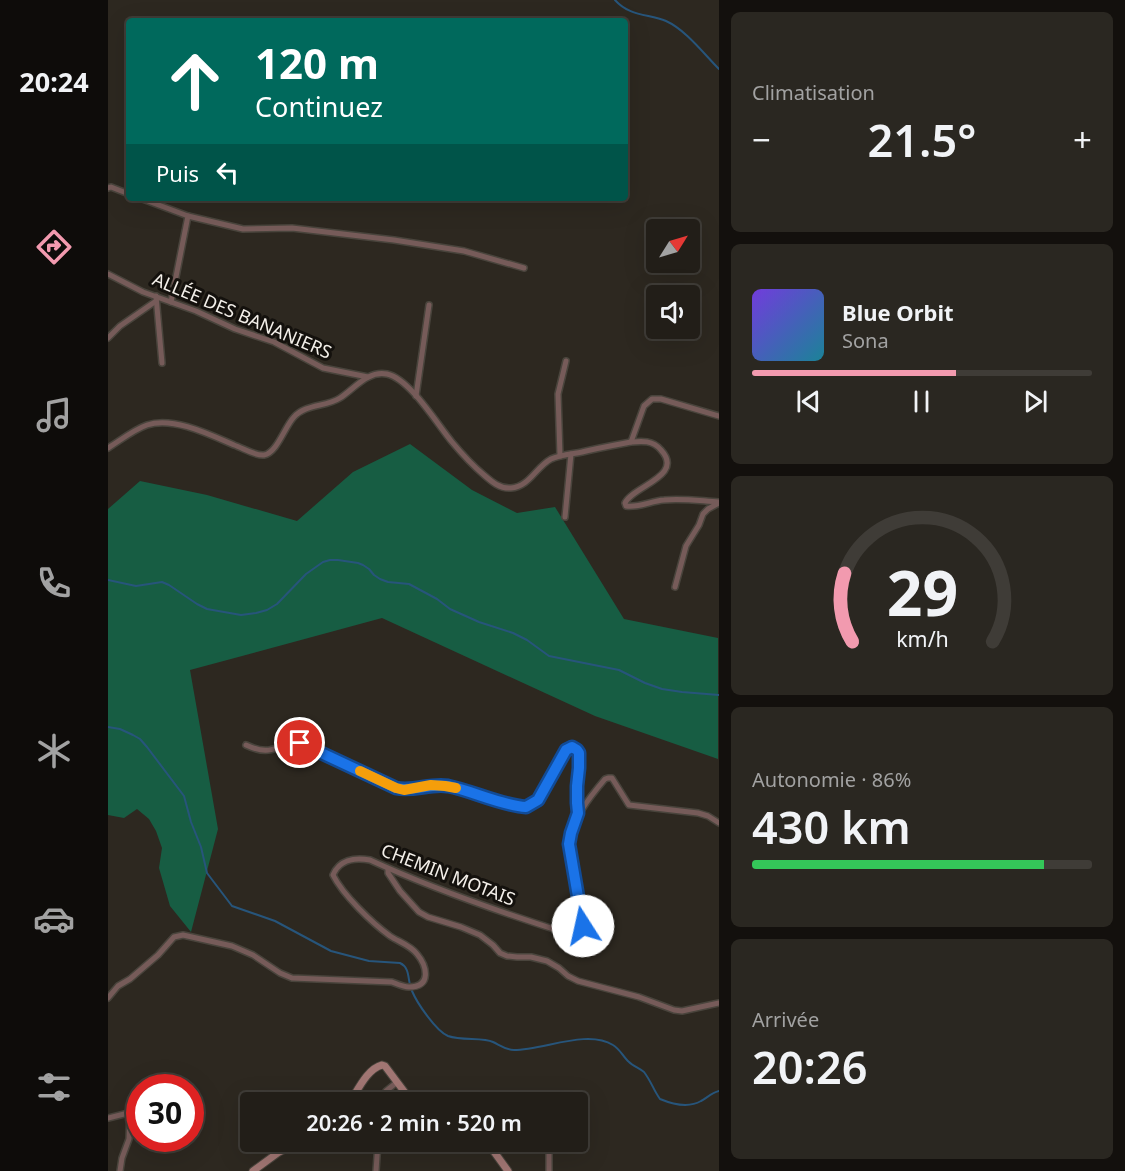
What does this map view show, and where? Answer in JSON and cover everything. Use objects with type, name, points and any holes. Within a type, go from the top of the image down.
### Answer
[{"type":"main road","points":[[357,1092],[369,1073],[379,1065],[385,1066],[404,1092]]},
{"type":"main road","points":[[253,1171],[279,1152]]},
{"type":"main road","points":[[494,1152],[508,1171]]},
{"type":"street","points":[[108,188],[126,193]]},
{"type":"street","points":[[148,201],[188,216],[243,228],[291,228],[417,244],[464,251],[524,268]]},
{"type":"street","points":[[171,302],[188,216]]},
{"type":"street","name":"ALLÉE DES BANANIERS","points":[[108,274],[156,299],[171,302],[235,329],[274,342],[322,368],[368,377],[380,373],[392,376],[416,396],[468,461],[498,486],[510,489],[524,484],[542,465],[560,456]]},
{"type":"street","points":[[108,338],[156,299]]},
{"type":"street","points":[[156,299],[162,363]]},
{"type":"street","points":[[416,396],[429,305]]},
{"type":"street","points":[[566,361],[558,394],[560,456],[631,442],[651,442],[663,451],[667,463],[665,471],[660,477],[629,496],[625,503],[626,506],[673,499],[718,502]]},
{"type":"street","points":[[108,448],[137,430],[159,422],[186,427],[215,436],[253,453],[266,455],[276,446],[287,425],[298,412],[332,402],[368,377]]},
{"type":"street","points":[[631,442],[644,406],[652,399],[661,399],[718,416]]},
{"type":"street","points":[[566,517],[571,454]]},
{"type":"street","points":[[675,587],[686,546],[703,514],[718,502]]},
{"type":"street","points":[[246,745],[266,751],[300,743],[396,788],[404,790],[431,785],[445,786],[526,807],[538,800],[563,754],[572,747],[579,753],[578,813]]},
{"type":"street","name":"CHEMIN MOTAIS","points":[[108,998],[118,986],[130,979],[158,955],[174,938],[183,935],[232,946],[253,955],[280,974],[292,978],[392,982],[410,987],[421,983],[427,972],[417,954],[389,935],[338,886],[333,875],[336,867],[345,861],[359,858],[509,916],[573,934],[583,926],[569,844],[571,833],[578,813],[608,778],[612,778],[629,804],[698,813],[718,823]]},
{"type":"street","points":[[388,868],[392,880],[419,912],[480,935],[500,953],[507,956],[531,957],[547,961],[578,981],[639,997],[674,1010],[682,1011],[718,1003]]},
{"type":"street","points":[[386,1092],[396,1083]]},
{"type":"street","points":[[108,1118],[126,1113]]},
{"type":"street","points":[[120,1171],[126,1147]]},
{"type":"street","points":[[376,1171],[377,1152]]},
{"type":"street","points":[[549,1152],[549,1171]]},
{"type":"green space","points":[[410,444],[472,490],[517,513],[555,507],[624,619],[718,638],[718,759],[595,716],[382,618],[190,670],[218,829],[191,932],[170,906],[159,868],[162,848],[149,819],[137,809],[124,818],[108,815],[108,509],[140,481],[207,495],[297,521],[353,472]]},
{"type":"waterway","points":[[615,0],[626,9],[673,25],[688,36],[719,69]]},
{"type":"waterway","points":[[108,580],[136,586],[162,582],[207,609],[241,615],[267,610],[277,604],[306,574],[323,562],[338,560],[358,563],[380,579],[409,584],[450,609],[479,622],[513,633],[549,656],[619,670],[662,689],[719,695]]},
{"type":"waterway","points":[[108,727],[120,729],[140,739],[184,796],[207,873],[232,906],[275,921],[331,951],[369,961],[400,963],[406,968],[410,987],[422,1009],[438,1029],[448,1036],[489,1041],[514,1050],[578,1040],[603,1041],[613,1045],[627,1060],[644,1072],[660,1099],[686,1105],[701,1101],[719,1091]]},
{"type":"slow traffic","points":[[360,771],[404,790],[431,785],[456,788]]},
{"type":"route","points":[[300,743],[396,788],[404,790],[431,785],[445,786],[519,807],[526,807],[538,800],[566,750],[572,747],[577,750],[579,753],[578,813],[569,844],[583,926]]}]
